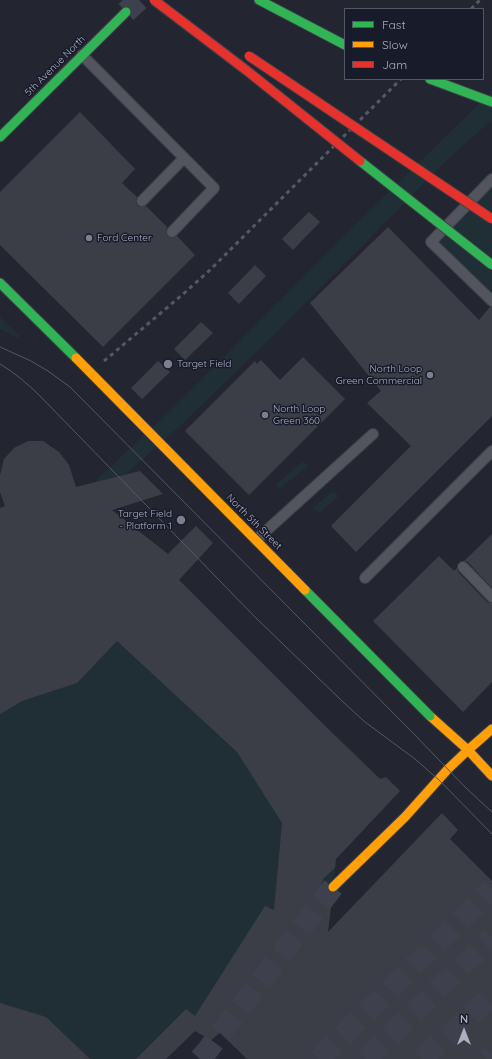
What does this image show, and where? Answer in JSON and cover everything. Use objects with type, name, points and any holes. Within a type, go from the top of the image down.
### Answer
[{"type":"main road","points":[[154,0],[258,80],[492,265]]},
{"type":"main road","points":[[164,0],[197,22]]},
{"type":"main road","points":[[260,0],[344,44]]},
{"type":"main road","name":"5th Avenue North","points":[[0,137],[126,12]]},
{"type":"main road","points":[[243,52],[492,219]]},
{"type":"main road","points":[[433,80],[492,102]]},
{"type":"main road","name":"North 5th Street","points":[[0,283],[430,716],[468,750],[492,776]]},
{"type":"main road","points":[[333,887],[405,817],[448,769],[492,729]]},
{"type":"lane","points":[[82,55],[214,188],[172,232]]},
{"type":"lane","points":[[142,202],[184,158]]},
{"type":"lane","points":[[492,179],[431,242],[492,301]]},
{"type":"lane","points":[[256,540],[373,434]]},
{"type":"lane","points":[[365,578],[492,451]]},
{"type":"lane","points":[[463,567],[492,597]]},
{"type":"shaded area","points":[[492,91],[492,120],[451,156],[272,337],[181,425],[117,482],[136,502],[109,511],[164,551],[186,572],[179,580],[380,779],[386,777],[400,791],[336,859],[328,932],[195,1031],[166,1059],[0,1059],[0,508],[5,506],[0,492],[0,480],[14,448],[28,441],[43,441],[59,452],[69,465],[76,487],[93,483],[168,413],[354,226]]},
{"type":"shaded area","points":[[492,179],[492,301],[431,242]]},
{"type":"shaded area","points":[[0,317],[20,336],[17,338],[0,329]]},
{"type":"shaded area","points":[[302,462],[309,465],[280,489],[275,485]]},
{"type":"shaded area","points":[[333,491],[339,496],[320,513],[312,508]]},
{"type":"building","name":"Ford Center","points":[[80,112],[135,169],[122,183],[137,197],[137,205],[141,207],[146,206],[167,227],[167,236],[174,238],[177,236],[195,255],[103,347],[0,245],[0,192]]},
{"type":"building","points":[[309,212],[320,222],[293,250],[282,239]]},
{"type":"building","name":"North Loop Green Commercial","points":[[388,227],[479,320],[490,307],[492,307],[492,416],[356,552],[331,526],[411,446],[367,403],[381,391],[310,303]]},
{"type":"building","points":[[255,265],[266,276],[239,304],[228,293]]},
{"type":"building","points":[[201,322],[213,333],[185,360],[174,349]]},
{"type":"building","name":"North Loop Green 360","points":[[303,357],[345,399],[249,495],[185,431],[255,361],[257,364],[261,360],[280,380]]},
{"type":"building","points":[[158,361],[170,372],[142,399],[131,388]]},
{"type":"building","points":[[28,441],[43,441],[59,452],[69,465],[76,487],[140,471],[163,494],[112,510],[168,554],[196,526],[213,543],[179,580],[380,779],[386,777],[400,791],[336,859],[335,868],[324,878],[321,883],[321,890],[324,895],[329,899],[332,899],[328,932],[442,813],[458,830],[450,839],[492,881],[492,1059],[247,1059],[220,1033],[211,1040],[195,1031],[166,1059],[136,1059],[186,1009],[195,1016],[265,906],[274,910],[282,823],[237,752],[117,641],[77,683],[22,701],[0,714],[0,508],[5,506],[0,492],[0,475],[4,459],[14,448]]},
{"type":"building","points":[[492,534],[492,588],[468,562],[464,561]]},
{"type":"building","points":[[439,556],[454,571],[457,568],[458,572],[487,602],[492,603],[492,682],[463,712],[373,621]]},
{"type":"building","points":[[0,1003],[46,1017],[90,1059],[0,1059]]},
{"type":"tunnel","points":[[126,12],[139,0]]},
{"type":"tunnel","points":[[200,1059],[333,887]]},
{"type":"tunnel","points":[[319,1059],[492,889]]},
{"type":"tunnel","points":[[366,1059],[492,937]]},
{"type":"tunnel","points":[[422,1059],[492,996]]},
{"type":"tunnel","points":[[487,1059],[492,1054]]},
{"type":"tram line","points":[[0,347],[31,361],[70,387],[466,788],[492,812]]},
{"type":"tram line","points":[[0,364],[31,387],[256,618],[341,700],[365,722],[415,759],[439,780],[492,834]]},
{"type":"railway","points":[[472,8],[480,0]]},
{"type":"railway","points":[[104,361],[210,270],[400,80]]},
{"type":"traffic: fast","points":[[259,0],[344,44]]},
{"type":"traffic: fast","points":[[0,137],[126,12]]},
{"type":"traffic: fast","points":[[433,80],[492,102]]},
{"type":"traffic: fast","points":[[360,161],[492,265]]},
{"type":"traffic: fast","points":[[0,283],[76,358]]},
{"type":"traffic: fast","points":[[305,590],[430,716]]},
{"type":"traffic: slow","points":[[76,358],[305,590]]},
{"type":"traffic: slow","points":[[430,716],[468,750],[492,776]]},
{"type":"traffic: slow","points":[[468,750],[492,729]]},
{"type":"traffic: slow","points":[[333,887],[405,817],[448,769],[468,750]]},
{"type":"traffic: jam","points":[[154,0],[246,70],[360,161]]},
{"type":"traffic: jam","points":[[249,56],[492,219]]},
{"type":"place","name":"Ford Center","points":[[89,238]]},
{"type":"place","name":"Target Field","points":[[168,364]]},
{"type":"place","name":"North Loop Green Commercial","points":[[430,375]]},
{"type":"place","name":"North Loop Green 360","points":[[265,415]]},
{"type":"place","name":"Target Field - Platform 1","points":[[181,520]]}]
